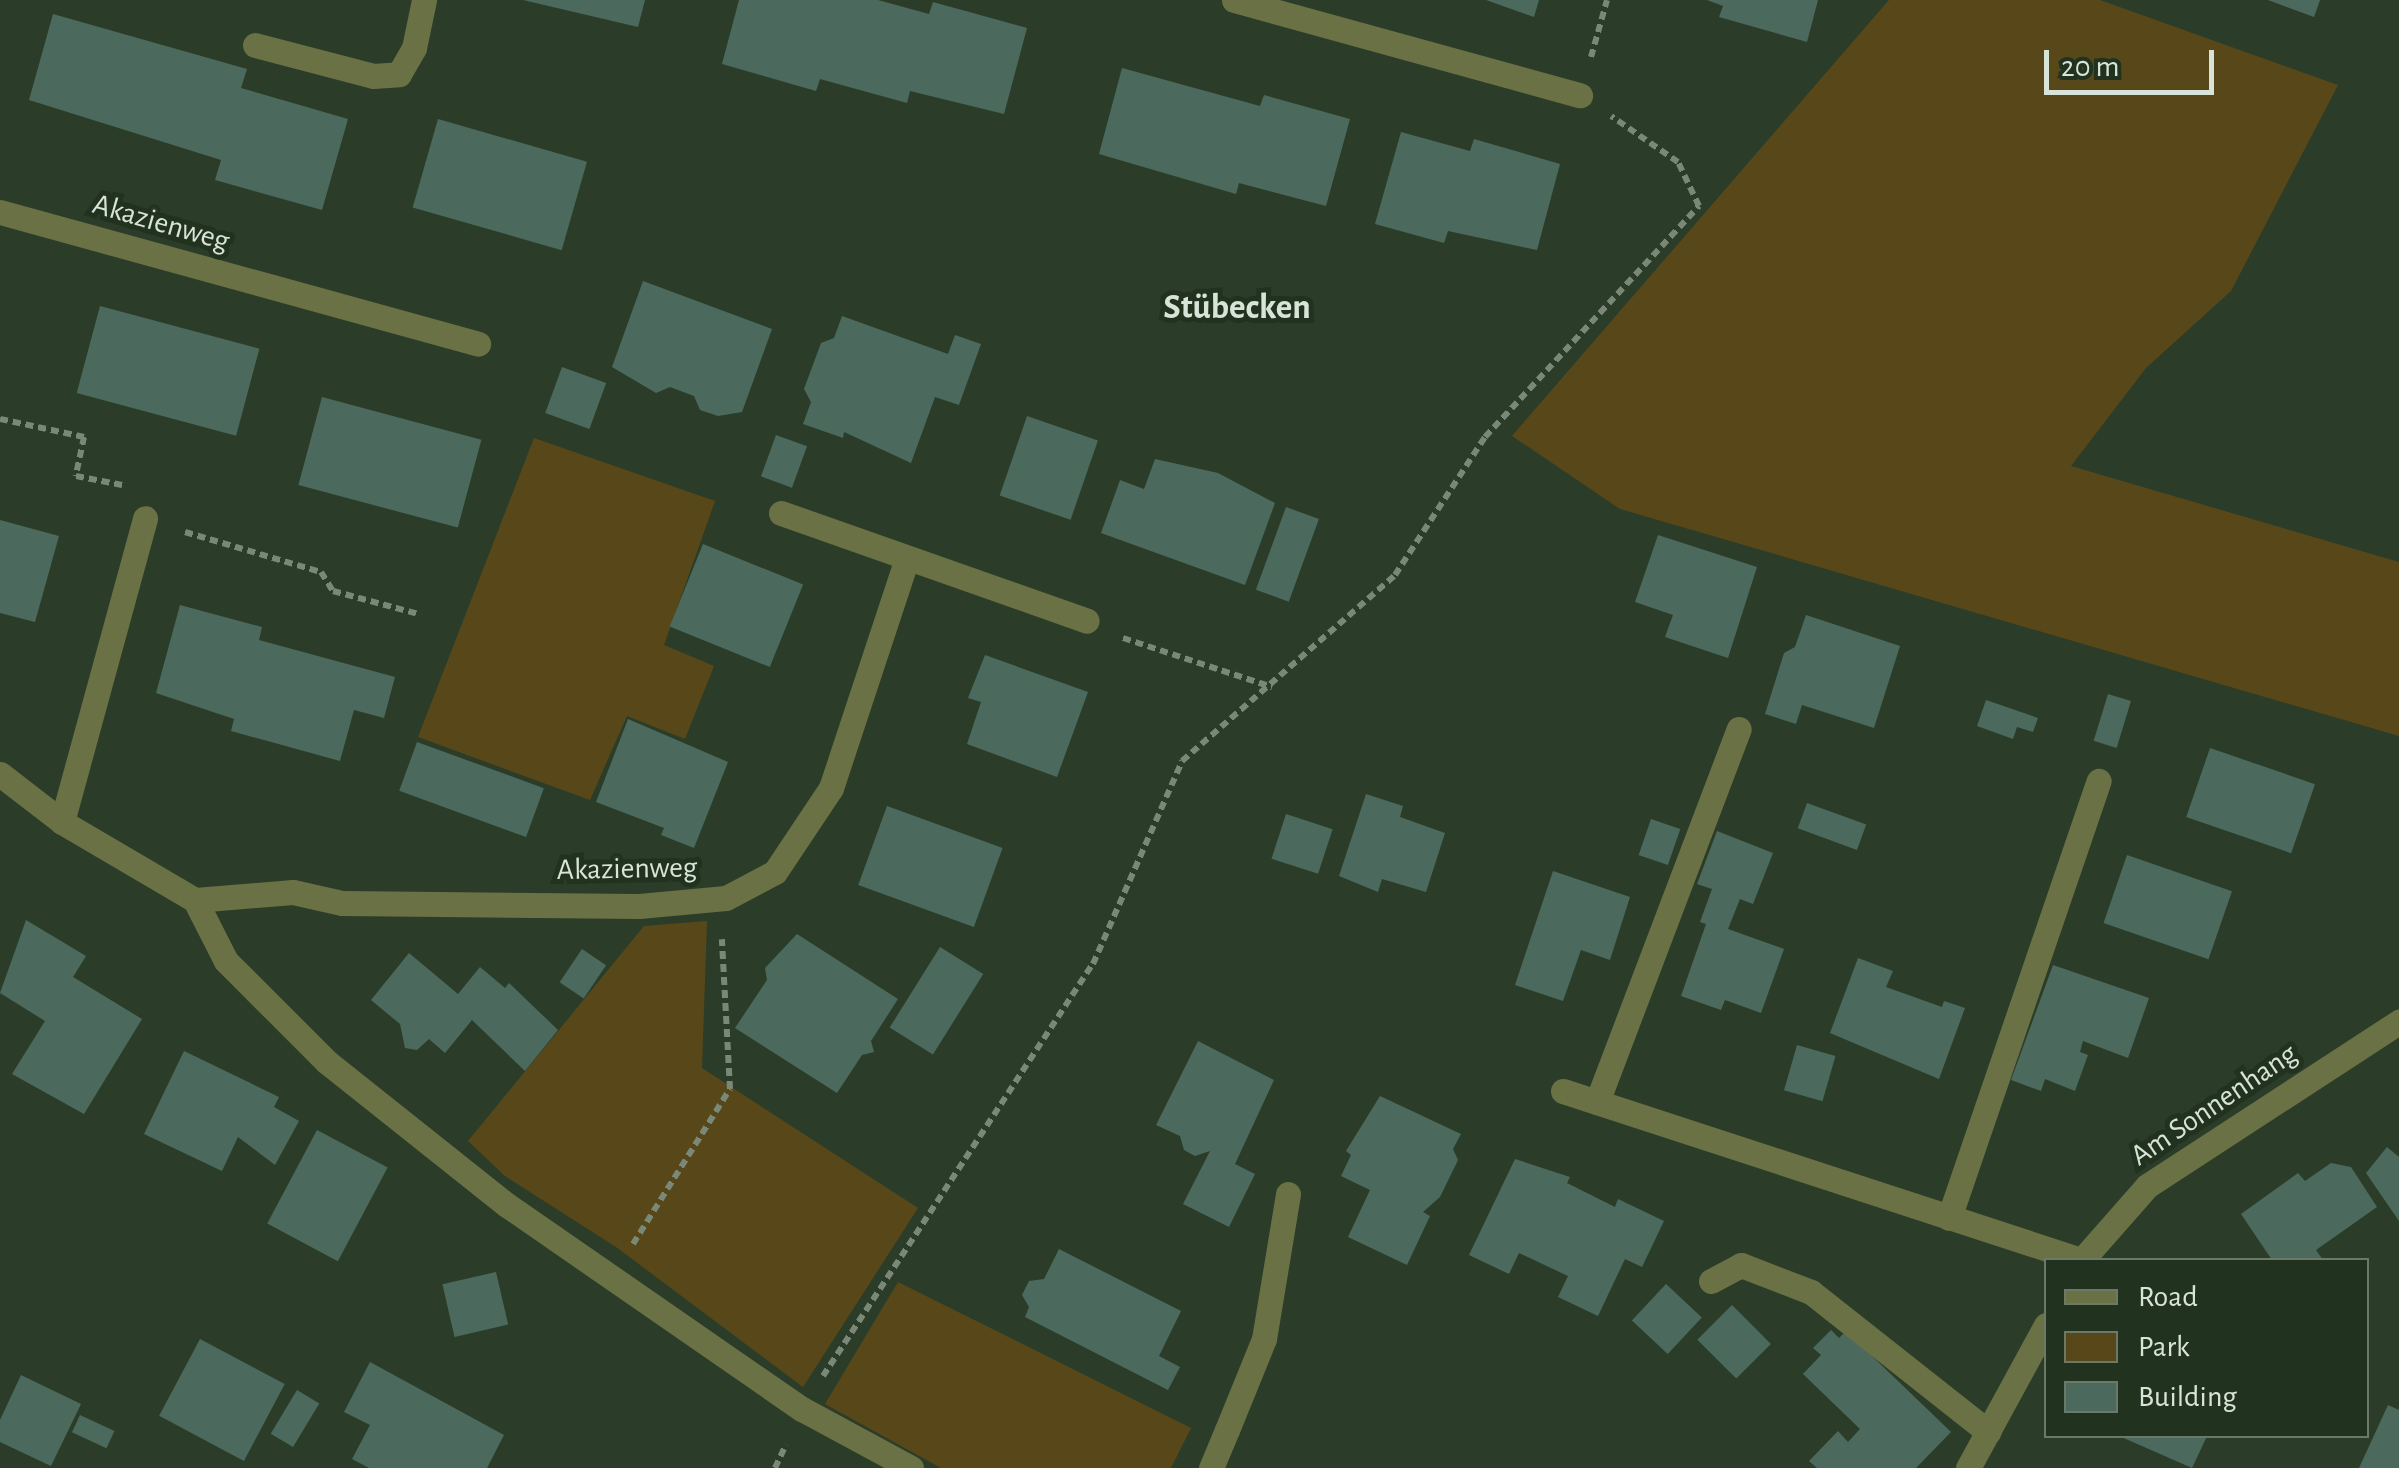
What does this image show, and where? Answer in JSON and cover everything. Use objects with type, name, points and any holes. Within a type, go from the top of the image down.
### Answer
[{"type":"street","points":[[255,45],[372,76],[399,74],[414,48],[424,0]]},
{"type":"street","points":[[1234,0],[1580,94]]},
{"type":"street","name":"Akazienweg","points":[[0,212],[478,344]]},
{"type":"street","points":[[781,514],[906,561],[1087,621]]},
{"type":"street","points":[[62,822],[145,518]]},
{"type":"street","name":"Akazienweg","points":[[195,900],[293,892],[342,903],[639,906],[726,898],[776,872],[831,788],[906,561]]},
{"type":"street","points":[[1597,1102],[1739,728]]},
{"type":"street","points":[[0,774],[62,822],[195,900],[226,962],[328,1062],[507,1204],[802,1409],[910,1468]]},
{"type":"street","points":[[1949,1218],[2099,781]]},
{"type":"street","name":"Am Sonnenhang","points":[[2084,1258],[2147,1186],[2399,1022]]},
{"type":"street","points":[[1564,1091],[2076,1258]]},
{"type":"street","points":[[1211,1468],[1264,1339],[1288,1194]]},
{"type":"street","points":[[1711,1281],[1741,1265],[1811,1292],[1988,1432]]},
{"type":"street","points":[[1968,1468],[2044,1329]]},
{"type":"path","points":[[802,1409],[1093,964],[1182,761],[1273,688],[1396,575],[1486,437],[1700,206],[1678,162],[1580,94],[1606,0]]},
{"type":"path","points":[[0,419],[84,436],[76,476],[135,488],[145,518],[321,572],[332,591],[418,614]]},
{"type":"path","points":[[1087,621],[1273,688]]},
{"type":"path","points":[[611,1279],[730,1089],[722,986],[726,898]]},
{"type":"green space","points":[[1889,0],[2100,0],[2338,85],[2231,291],[2146,368],[2071,466],[2399,562],[2399,736],[1620,509],[1512,436]]},
{"type":"green space","points":[[534,438],[715,501],[664,645],[714,666],[685,739],[627,716],[590,800],[418,737]]},
{"type":"green space","points":[[707,921],[702,1068],[918,1208],[803,1387],[616,1247],[505,1176],[468,1141],[644,926]]},
{"type":"green space","points":[[898,1282],[1191,1428],[1171,1468],[941,1468],[825,1404]]},
{"type":"building","points":[[523,0],[645,0],[638,27]]},
{"type":"building","points":[[739,0],[878,0],[929,14],[933,2],[1027,28],[1004,114],[910,91],[907,103],[820,79],[816,91],[722,64]]},
{"type":"building","points":[[1486,0],[1539,0],[1534,17]]},
{"type":"building","points":[[1707,0],[1818,0],[1807,42],[1719,17],[1723,6]]},
{"type":"building","points":[[2268,0],[2320,0],[2314,17]]},
{"type":"building","points":[[53,14],[247,69],[241,88],[348,119],[322,210],[215,180],[221,160],[29,100]]},
{"type":"building","points":[[1122,68],[1260,106],[1264,95],[1350,119],[1326,206],[1239,183],[1236,194],[1099,154]]},
{"type":"building","points":[[438,119],[587,162],[562,250],[413,207]]},
{"type":"building","points":[[1401,132],[1470,151],[1474,139],[1560,164],[1537,250],[1448,231],[1444,243],[1375,224]]},
{"type":"building","points":[[643,281],[772,329],[742,412],[718,416],[700,410],[694,396],[670,387],[656,393],[612,367]]},
{"type":"building","points":[[100,306],[259,349],[236,436],[77,393]]},
{"type":"building","points":[[842,316],[948,354],[955,335],[981,344],[959,405],[935,397],[911,463],[844,432],[843,438],[803,424],[811,402],[804,389],[821,343],[834,338]]},
{"type":"building","points":[[562,367],[606,383],[589,429],[545,413]]},
{"type":"building","points":[[322,397],[481,440],[458,528],[298,485]]},
{"type":"building","points":[[1027,416],[1098,440],[1071,520],[1000,495]]},
{"type":"building","points":[[776,435],[807,446],[792,488],[761,476]]},
{"type":"building","points":[[1155,459],[1218,473],[1275,503],[1245,585],[1101,533],[1120,480],[1144,489]]},
{"type":"building","points":[[1286,507],[1319,519],[1289,602],[1256,590]]},
{"type":"building","points":[[0,520],[59,536],[35,622],[0,613]]},
{"type":"building","points":[[1658,535],[1757,567],[1728,658],[1665,637],[1673,615],[1635,602]]},
{"type":"building","points":[[703,544],[803,584],[770,667],[670,627]]},
{"type":"building","points":[[180,605],[262,627],[259,640],[395,677],[384,718],[354,710],[340,761],[231,731],[234,719],[156,693]]},
{"type":"building","points":[[1806,615],[1900,646],[1874,728],[1802,705],[1796,724],[1765,714],[1784,653],[1795,647]]},
{"type":"building","points":[[985,655],[1088,692],[1057,777],[967,744],[981,702],[968,698]]},
{"type":"building","points":[[2108,694],[2131,701],[2117,748],[2094,741]]},
{"type":"building","points":[[1986,700],[2038,718],[2033,732],[2017,727],[2013,739],[1977,726]]},
{"type":"building","points":[[628,719],[728,762],[694,848],[661,835],[664,828],[596,802]]},
{"type":"building","points":[[417,742],[544,788],[526,837],[399,791]]},
{"type":"building","points":[[2210,748],[2315,784],[2291,853],[2186,817]]},
{"type":"building","points":[[1366,794],[1403,806],[1400,817],[1445,833],[1426,892],[1382,879],[1378,892],[1339,876]]},
{"type":"building","points":[[1807,803],[1866,825],[1857,850],[1798,828]]},
{"type":"building","points":[[887,806],[1003,848],[974,927],[858,885]]},
{"type":"building","points":[[1286,814],[1333,829],[1318,874],[1271,859]]},
{"type":"building","points":[[1651,819],[1680,829],[1668,865],[1639,855]]},
{"type":"building","points":[[1717,831],[1773,853],[1753,904],[1740,899],[1728,929],[1784,949],[1761,1013],[1725,1000],[1721,1010],[1681,996],[1706,924],[1700,922],[1712,889],[1697,884]]},
{"type":"building","points":[[2127,855],[2232,891],[2209,959],[2104,923]]},
{"type":"building","points":[[1553,871],[1630,897],[1610,960],[1581,950],[1563,1001],[1515,985]]},
{"type":"building","points":[[26,920],[86,956],[73,977],[142,1019],[84,1114],[12,1074],[45,1021],[0,993]]},
{"type":"building","points":[[797,934],[898,999],[871,1041],[874,1052],[862,1055],[837,1093],[735,1028],[767,980],[765,968]]},
{"type":"building","points":[[940,947],[983,974],[933,1055],[890,1028]]},
{"type":"building","points":[[582,949],[606,965],[584,998],[560,982]]},
{"type":"building","points":[[409,953],[458,994],[480,967],[505,988],[509,983],[558,1030],[525,1071],[472,1020],[445,1053],[429,1039],[417,1050],[405,1048],[400,1024],[371,1000]]},
{"type":"building","points":[[1858,958],[1893,971],[1886,987],[1942,1007],[1944,1001],[1965,1008],[1939,1079],[1830,1033]]},
{"type":"building","points":[[2053,965],[2149,998],[2128,1058],[2083,1041],[2080,1052],[2088,1055],[2075,1091],[2045,1079],[2041,1091],[2011,1080]]},
{"type":"building","points":[[1198,1041],[1274,1080],[1235,1164],[1255,1174],[1229,1227],[1183,1204],[1210,1151],[1195,1156],[1184,1150],[1180,1136],[1156,1125]]},
{"type":"building","points":[[1797,1045],[1835,1056],[1822,1101],[1784,1090]]},
{"type":"building","points":[[184,1051],[279,1097],[274,1107],[299,1121],[275,1165],[238,1137],[222,1171],[144,1134]]},
{"type":"building","points":[[1380,1096],[1461,1134],[1453,1149],[1458,1160],[1440,1197],[1423,1212],[1430,1216],[1407,1265],[1348,1237],[1370,1190],[1341,1176],[1351,1155],[1346,1151]]},
{"type":"building","points":[[317,1130],[388,1168],[338,1261],[267,1224]]},
{"type":"building","points":[[2387,1147],[2399,1157],[2399,1221],[2366,1173]]},
{"type":"building","points":[[1515,1159],[1570,1177],[1567,1183],[1615,1207],[1618,1199],[1664,1221],[1642,1267],[1625,1259],[1598,1316],[1558,1297],[1568,1276],[1519,1253],[1509,1274],[1469,1255]]},
{"type":"building","points":[[2331,1163],[2351,1167],[2377,1207],[2316,1250],[2322,1258],[2271,1258],[2241,1214],[2298,1173],[2305,1181]]},
{"type":"building","points":[[1059,1249],[1181,1311],[1159,1356],[1180,1367],[1168,1390],[1025,1317],[1029,1307],[1022,1295],[1029,1281],[1044,1279]]},
{"type":"building","points":[[496,1272],[508,1325],[455,1337],[442,1284]]},
{"type":"building","points":[[1666,1284],[1702,1317],[1668,1354],[1632,1321]]},
{"type":"building","points":[[1732,1305],[1771,1344],[1736,1379],[1697,1340]]},
{"type":"building","points":[[1831,1330],[1839,1338],[1846,1331],[1951,1432],[1916,1468],[1817,1468],[1809,1461],[1838,1431],[1848,1442],[1860,1429],[1803,1374],[1821,1355],[1813,1348]]},
{"type":"building","points":[[200,1339],[285,1384],[244,1461],[159,1416]]},
{"type":"building","points":[[370,1362],[504,1435],[487,1468],[369,1468],[352,1459],[370,1425],[344,1412]]},
{"type":"building","points":[[21,1375],[81,1404],[51,1466],[0,1442],[0,1420]]},
{"type":"building","points":[[297,1390],[319,1403],[293,1447],[271,1434]]},
{"type":"building","points":[[2388,1405],[2399,1410],[2399,1468],[2359,1468]]},
{"type":"building","points":[[80,1415],[114,1431],[106,1448],[72,1432]]},
{"type":"building","points":[[2124,1438],[2206,1438],[2192,1468]]},
{"type":"district","name":"Stübecken","points":[[1237,308]]}]
